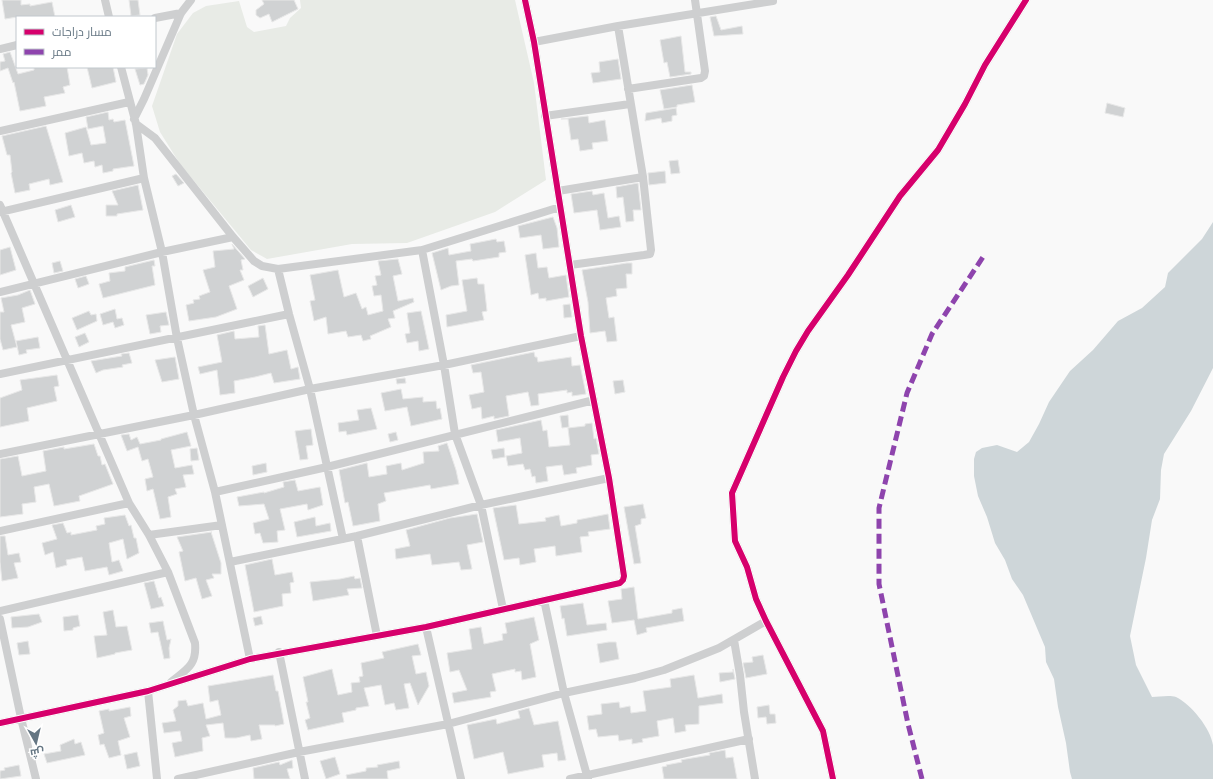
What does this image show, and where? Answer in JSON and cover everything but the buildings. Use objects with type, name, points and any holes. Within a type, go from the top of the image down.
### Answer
[{"type":"street","points":[[105,0],[109,16]]},
{"type":"street","points":[[135,121],[181,13],[191,0]]},
{"type":"street","points":[[0,723],[148,691],[250,659],[279,652],[426,627],[620,583],[623,580],[624,576],[609,478],[581,336],[534,42],[525,0]]},
{"type":"street","points":[[628,89],[700,78],[704,76],[705,71],[695,0]]},
{"type":"street","points":[[833,779],[823,731],[766,621],[756,599],[747,567],[735,541],[732,492],[780,382],[796,351],[900,196],[938,150],[965,104],[985,65],[1026,0]]},
{"type":"street","points":[[534,42],[618,26],[773,1]]},
{"type":"street","points":[[156,18],[181,13]]},
{"type":"street","points":[[570,265],[650,254],[651,250],[643,177],[618,26]]},
{"type":"street","points":[[0,49],[16,45]]},
{"type":"street","points":[[121,68],[135,121],[144,178],[162,252],[177,338],[194,415],[215,492],[250,659]]},
{"type":"street","points":[[0,131],[129,102]]},
{"type":"street","points":[[545,116],[630,104]]},
{"type":"street","points":[[135,121],[156,138],[233,237],[254,261],[262,266],[278,269],[422,250],[560,206]]},
{"type":"street","points":[[558,191],[643,177]]},
{"type":"street","points":[[144,178],[1,210],[129,503],[149,535],[168,572],[195,643],[196,653],[194,662],[168,684]]},
{"type":"street","points":[[0,292],[162,252],[233,237]]},
{"type":"street","points":[[422,250],[456,434],[481,505],[503,609]]},
{"type":"street","points":[[278,269],[310,389],[343,540]]},
{"type":"street","points":[[0,374],[289,314]]},
{"type":"street","points":[[0,454],[194,415],[310,389],[444,365],[581,336]]},
{"type":"street","points":[[215,492],[327,467],[594,400]]},
{"type":"street","points":[[230,562],[343,540],[481,505],[609,478]]},
{"type":"street","points":[[0,531],[129,503]]},
{"type":"street","points":[[149,535],[222,525]]},
{"type":"street","points":[[357,536],[377,636]]},
{"type":"street","points":[[0,611],[168,572]]},
{"type":"street","points":[[544,600],[564,693],[588,777]]},
{"type":"street","points":[[0,619],[21,718],[36,779]]},
{"type":"street","points":[[178,779],[299,752],[448,724],[564,693],[664,670],[719,648],[766,621]]},
{"type":"street","points":[[426,627],[461,779]]},
{"type":"street","points":[[734,640],[755,779]]},
{"type":"street","points":[[279,652],[305,779]]},
{"type":"street","points":[[148,691],[157,779]]},
{"type":"street","points":[[570,779],[588,777],[749,739]]},
{"type":"shaded area","points":[[300,0],[515,0],[534,83],[546,180],[495,212],[407,243],[352,244],[267,259],[251,250],[180,164],[160,132],[152,106],[177,34],[193,13],[206,6],[239,1],[247,27],[254,32],[286,26],[290,18],[301,8]]},
{"type":"shaded area","points":[[1213,222],[1213,368],[1191,411],[1164,454],[1161,470],[1160,499],[1152,520],[1130,636],[1136,665],[1152,697],[1167,696],[1176,697],[1182,700],[1194,711],[1204,725],[1213,745],[1213,779],[1072,779],[1054,679],[1046,662],[1045,647],[1023,595],[1012,579],[1005,560],[995,543],[987,517],[978,496],[974,476],[974,459],[976,452],[982,448],[997,445],[1017,452],[1029,442],[1049,402],[1070,371],[1093,350],[1118,321],[1142,308],[1165,287],[1168,273],[1202,239]]},
{"type":"marked path","points":[[922,779],[908,724],[879,584],[879,508],[907,393],[932,334],[983,257]]},
{"type":"cycle path","points":[[0,723],[148,691],[250,659],[426,627],[620,583],[623,580],[624,576],[609,478],[581,336],[534,42],[525,0]]},
{"type":"cycle path","points":[[833,779],[823,731],[766,621],[756,599],[747,567],[735,541],[732,493],[796,351],[900,196],[938,150],[965,104],[985,65],[1026,0]]}]
